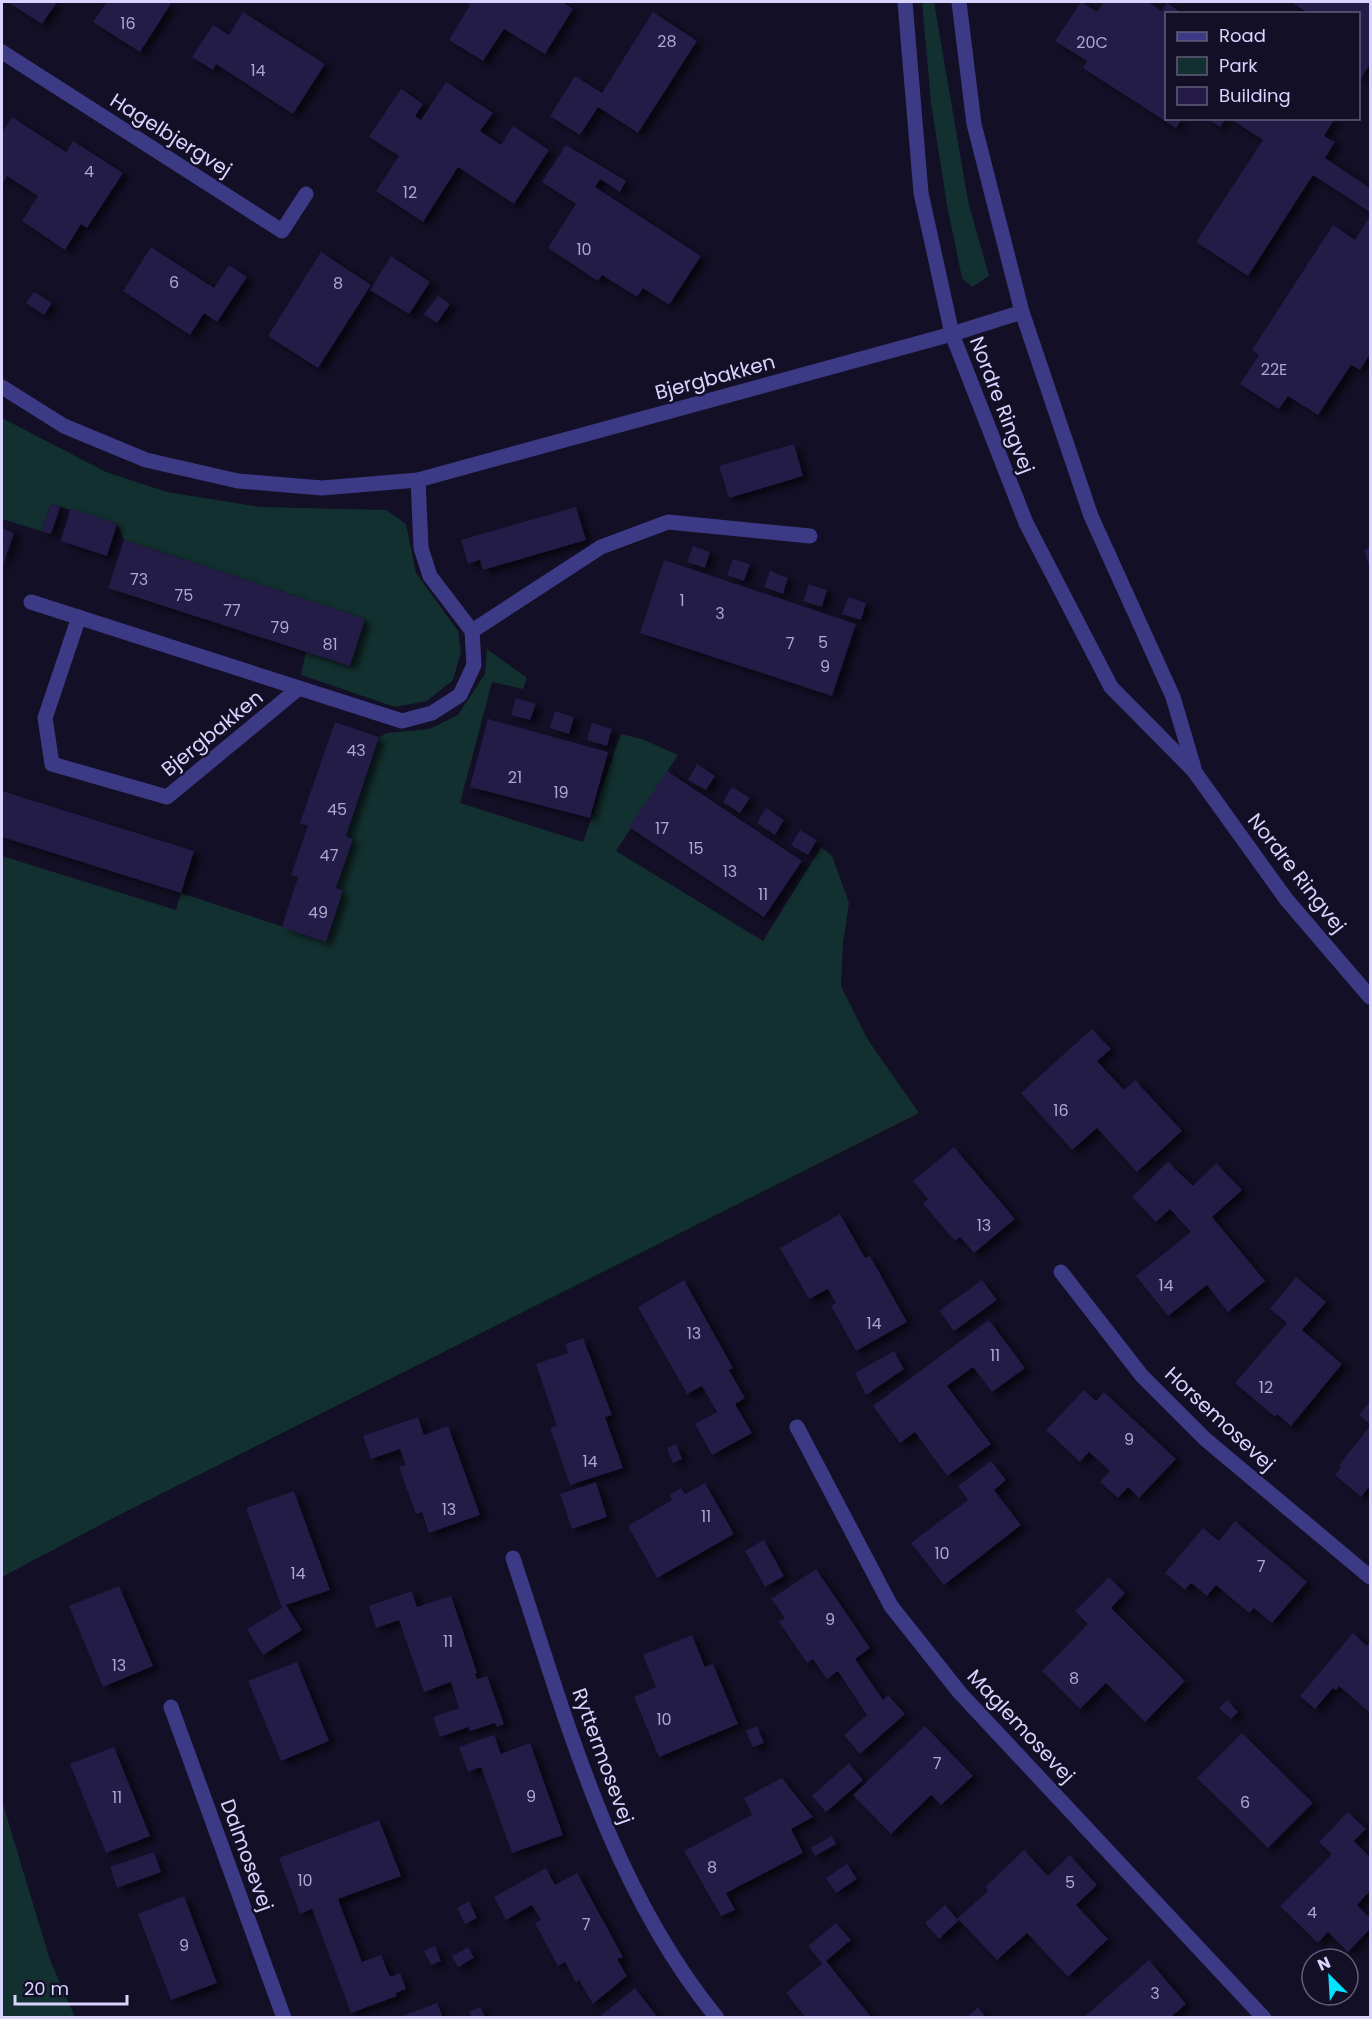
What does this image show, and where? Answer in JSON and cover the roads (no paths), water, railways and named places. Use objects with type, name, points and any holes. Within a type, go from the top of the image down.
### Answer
[{"type":"street","name":"Nordre Ringvej","points":[[905,2],[921,193],[952,334],[1026,523],[1111,687],[1194,771],[1286,899],[1371,997]]},
{"type":"street","name":"Nordre Ringvej","points":[[959,2],[974,124],[1022,312],[1092,516],[1173,697],[1194,771]]},
{"type":"street","name":"Hagelbjergvej","points":[[2,52],[282,231],[306,194]]},
{"type":"street","name":"Bjergbakken","points":[[2,387],[64,426],[146,460],[238,482],[322,488],[418,480],[952,334],[1022,312]]},
{"type":"street","points":[[418,480],[421,548],[430,576],[472,631],[601,547],[668,522],[810,536]]},
{"type":"street","name":"Bjergbakken","points":[[31,602],[402,721],[432,713],[460,695],[474,665],[472,631]]},
{"type":"street","name":"Bjergbakken","points":[[79,617],[45,718],[52,764],[167,797],[299,688]]},
{"type":"street","name":"Horsemosevej","points":[[1061,1272],[1143,1376],[1205,1439],[1371,1577]]},
{"type":"street","name":"Maglemosevej","points":[[797,1427],[891,1606],[960,1693],[1264,2018]]},
{"type":"street","name":"Ryttermosevej","points":[[513,1558],[597,1809],[648,1917],[717,2018]]},
{"type":"street","name":"Dalmosevej","points":[[171,1707],[284,2018]]}]
